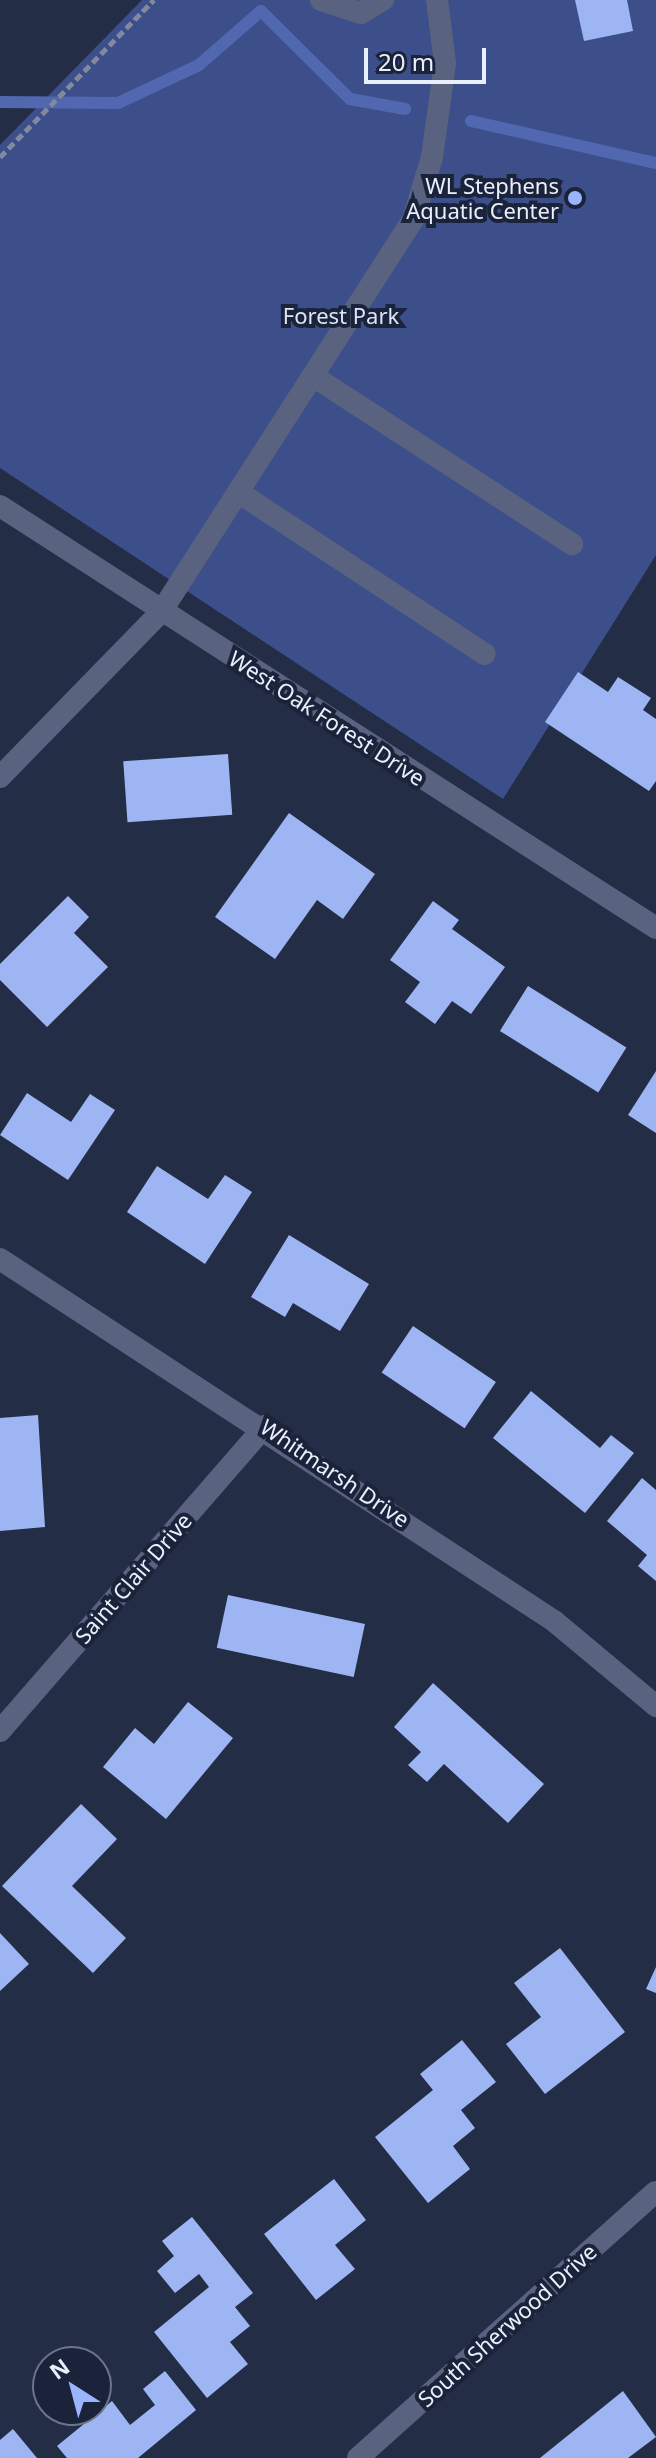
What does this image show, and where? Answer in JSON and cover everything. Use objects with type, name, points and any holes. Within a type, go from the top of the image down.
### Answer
[{"type":"street","points":[[321,0],[361,13],[383,0]]},
{"type":"street","points":[[0,777],[161,612],[413,220],[432,157],[445,63],[437,0]]},
{"type":"street","points":[[313,376],[572,544]]},
{"type":"street","points":[[238,492],[485,654]]},
{"type":"street","name":"West Oak Forest Drive","points":[[0,506],[656,928]]},
{"type":"street","name":"Whitmarsh Drive","points":[[0,1259],[265,1426],[554,1621],[656,1706]]},
{"type":"street","name":"Saint Clair Drive","points":[[0,1731],[265,1426]]},
{"type":"street","name":"South Sherwood Drive","points":[[358,2458],[656,2192]]},
{"type":"path","points":[[0,157],[33,127],[154,0]]},
{"type":"green space","name":"Forest Park","points":[[142,0],[656,0],[656,555],[503,799],[0,468],[0,145]]},
{"type":"building","points":[[575,0],[627,0],[633,31],[584,41]]},
{"type":"building","points":[[578,672],[608,692],[618,677],[651,698],[643,710],[656,719],[656,781],[649,791],[545,722]]},
{"type":"building","points":[[228,754],[232,815],[128,822],[123,761]]},
{"type":"building","points":[[289,813],[375,874],[343,919],[317,900],[275,959],[215,917]]},
{"type":"building","points":[[68,896],[89,917],[74,933],[108,967],[47,1027],[0,980],[0,964]]},
{"type":"building","points":[[433,901],[459,920],[452,929],[505,967],[471,1014],[452,1001],[435,1024],[405,1002],[420,982],[390,960]]},
{"type":"building","points":[[528,986],[626,1047],[598,1092],[500,1031]]},
{"type":"building","points":[[656,1071],[656,1133],[628,1115]]},
{"type":"building","points":[[27,1093],[71,1122],[90,1094],[115,1110],[68,1180],[0,1135]]},
{"type":"building","points":[[157,1166],[208,1199],[225,1175],[252,1192],[205,1264],[127,1212]]},
{"type":"building","points":[[289,1235],[369,1284],[340,1331],[293,1303],[285,1317],[251,1297]]},
{"type":"building","points":[[413,1326],[496,1382],[465,1428],[382,1372]]},
{"type":"building","points":[[531,1391],[600,1448],[611,1435],[634,1453],[585,1513],[493,1438]]},
{"type":"building","points":[[38,1415],[45,1527],[0,1531],[0,1418]]},
{"type":"building","points":[[642,1478],[656,1490],[656,1581],[638,1566],[647,1555],[607,1521]]},
{"type":"building","points":[[228,1595],[365,1624],[354,1677],[217,1648]]},
{"type":"building","points":[[433,1683],[544,1784],[508,1823],[444,1764],[427,1782],[408,1765],[421,1752],[394,1727]]},
{"type":"building","points":[[188,1702],[233,1738],[166,1819],[103,1767],[135,1728],[154,1744]]},
{"type":"building","points":[[81,1804],[117,1839],[72,1886],[126,1938],[93,1973],[2,1886]]},
{"type":"building","points":[[0,1933],[29,1964],[0,1991]]},
{"type":"building","points":[[560,1948],[625,2032],[545,2094],[506,2044],[541,2017],[514,1983]]},
{"type":"building","points":[[656,1967],[656,1993],[646,1989]]},
{"type":"building","points":[[462,2040],[496,2082],[461,2110],[475,2128],[453,2146],[470,2169],[428,2203],[375,2137],[433,2090],[420,2074]]},
{"type":"building","points":[[334,2179],[366,2220],[335,2245],[355,2269],[316,2300],[264,2234]]},
{"type":"building","points":[[192,2217],[253,2293],[235,2307],[250,2326],[230,2342],[248,2364],[207,2398],[154,2332],[209,2287],[199,2274],[175,2293],[157,2271],[174,2256],[162,2241]]},
{"type":"building","points":[[165,2371],[196,2410],[138,2458],[67,2458],[57,2446],[81,2426],[112,2426],[112,2401],[130,2425],[155,2405],[143,2389]]},
{"type":"building","points":[[623,2391],[656,2437],[628,2458],[540,2458]]},
{"type":"building","points":[[13,2429],[37,2458],[0,2458],[0,2440]]},
{"type":"waterway","points":[[0,102],[118,103],[199,65],[261,11],[350,99],[405,109]]},
{"type":"waterway","points":[[471,121],[656,163]]},
{"type":"place","name":"WL Stephens Aquatic Center","points":[[575,198]]}]
